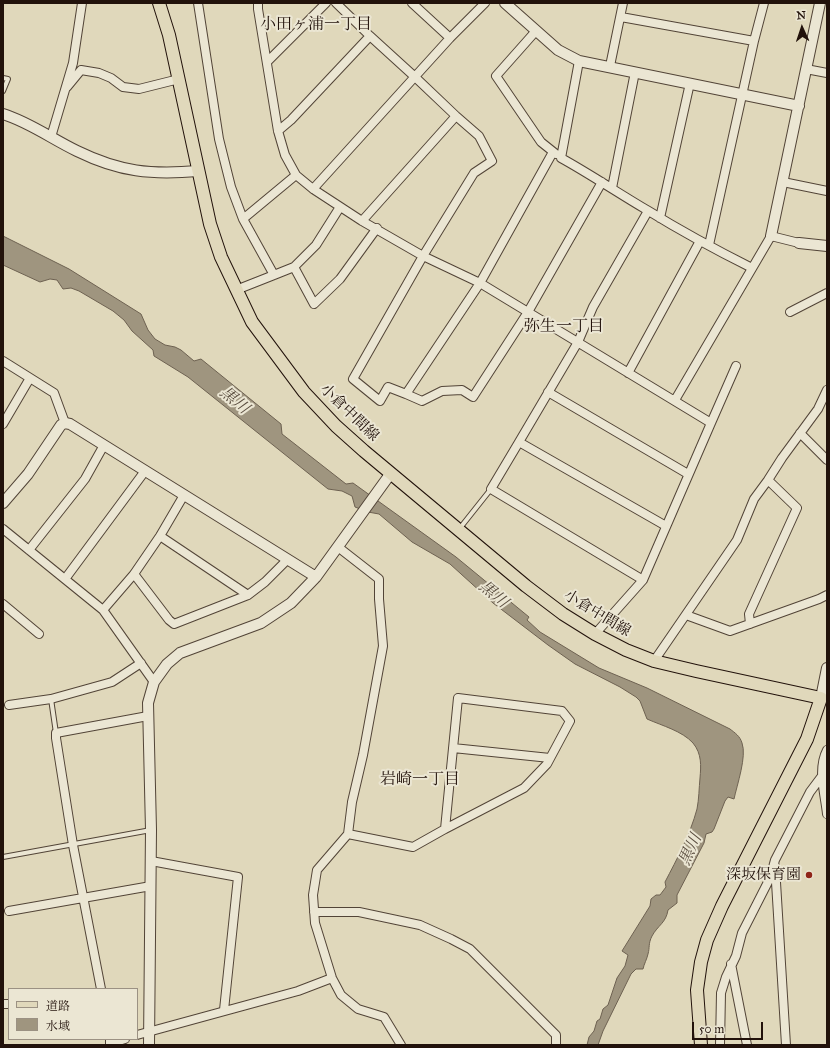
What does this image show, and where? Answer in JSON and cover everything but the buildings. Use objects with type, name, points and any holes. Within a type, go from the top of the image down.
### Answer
[{"type":"main road","name":"小倉中間線","points":[[159,3],[169,35],[210,224],[221,256],[252,322],[304,392],[336,426],[526,586],[563,614],[595,634],[626,650],[654,661],[825,698]]},
{"type":"main road","points":[[701,1045],[697,990],[701,962],[707,940],[722,906],[807,739],[825,698]]},
{"type":"street","points":[[51,137],[73,63],[82,3]]},
{"type":"street","points":[[198,3],[219,138],[231,187],[243,219],[274,275]]},
{"type":"street","points":[[258,3],[278,131],[285,155],[296,175],[313,189],[362,221],[424,256],[480,284],[712,423]]},
{"type":"street","points":[[267,62],[326,3]]},
{"type":"street","points":[[336,3],[479,136],[492,161],[474,173],[352,379],[380,401],[388,387],[422,402],[442,391],[462,390],[473,397],[528,312],[602,182]]},
{"type":"street","points":[[412,3],[450,38]]},
{"type":"street","points":[[313,189],[450,38],[485,3]]},
{"type":"street","points":[[505,3],[558,50],[579,61],[610,66],[799,106]]},
{"type":"street","points":[[610,66],[623,3]]},
{"type":"street","points":[[709,245],[754,41],[764,3]]},
{"type":"street","points":[[675,400],[771,236],[820,3]]},
{"type":"street","points":[[621,17],[754,41]]},
{"type":"street","points":[[536,32],[496,76],[541,142],[561,158],[648,211],[752,268]]},
{"type":"street","points":[[278,131],[291,120],[370,36]]},
{"type":"street","points":[[561,158],[579,61]]},
{"type":"street","points":[[806,69],[827,73]]},
{"type":"street","points":[[65,89],[81,70],[99,73],[111,78],[123,87],[139,89],[179,79]]},
{"type":"street","points":[[612,188],[635,72]]},
{"type":"street","points":[[660,218],[690,83]]},
{"type":"street","points":[[3,114],[27,124],[100,161],[130,170],[157,173],[198,171]]},
{"type":"street","points":[[362,221],[456,116]]},
{"type":"street","points":[[406,394],[480,284],[553,152]]},
{"type":"street","points":[[243,219],[296,175]]},
{"type":"street","points":[[783,182],[827,191]]},
{"type":"street","points":[[236,290],[294,268],[316,245],[340,207]]},
{"type":"street","points":[[643,580],[491,489],[578,342],[593,307],[648,211]]},
{"type":"street","points":[[294,268],[314,304],[340,279],[376,228]]},
{"type":"street","points":[[771,236],[799,243],[827,246]]},
{"type":"street","points":[[628,373],[700,240]]},
{"type":"street","points":[[790,312],[827,293]]},
{"type":"street","points":[[3,361],[54,393],[65,423]]},
{"type":"street","points":[[595,634],[643,580],[736,366]]},
{"type":"street","points":[[3,424],[30,378]]},
{"type":"street","points":[[654,661],[737,540],[754,499],[818,409],[827,390]]},
{"type":"street","points":[[548,392],[688,474]]},
{"type":"street","points":[[3,503],[28,474],[61,425],[65,423],[70,424],[316,577]]},
{"type":"street","points":[[800,433],[827,460]]},
{"type":"street","points":[[520,442],[666,526]]},
{"type":"street","points":[[29,550],[85,479],[104,445]]},
{"type":"street","points":[[65,579],[145,471]]},
{"type":"street","points":[[149,1045],[152,830],[148,703],[154,682],[167,664],[180,653],[261,623],[291,603],[316,577],[391,473]]},
{"type":"street","points":[[750,624],[749,614],[797,508],[768,480]]},
{"type":"street","points":[[103,610],[134,574],[160,536],[184,495]]},
{"type":"street","points":[[3,528],[103,610],[154,682]]},
{"type":"street","points":[[160,536],[248,595]]},
{"type":"street","points":[[338,547],[379,579],[383,646],[364,755],[352,802],[348,834],[317,870],[313,895],[315,923],[332,978],[340,995],[358,1009],[384,1017],[401,1045]]},
{"type":"street","points":[[134,574],[169,620],[174,624],[248,595],[265,582],[287,560]]},
{"type":"street","points":[[686,615],[730,631],[827,595]]},
{"type":"street","points":[[4,606],[39,634]]},
{"type":"street","points":[[9,705],[51,699],[112,682],[141,663]]},
{"type":"street","points":[[825,698],[827,668]]},
{"type":"street","points":[[348,834],[413,847],[524,788],[547,764],[570,721],[562,711],[458,698],[445,829]]},
{"type":"street","points":[[102,988],[73,845],[56,733],[148,716]]},
{"type":"street","points":[[453,748],[550,758]]},
{"type":"street","points":[[827,750],[823,758],[822,776],[827,814]]},
{"type":"street","points":[[720,1045],[721,993],[731,964],[736,956],[742,934],[770,878],[775,860],[810,792],[822,776]]},
{"type":"street","points":[[775,860],[786,1045]]},
{"type":"street","points":[[151,861],[238,877],[224,1010]]},
{"type":"street","points":[[9,911],[151,886]]},
{"type":"street","points":[[314,912],[359,912],[420,926],[470,949],[556,1035],[556,1045]]},
{"type":"street","points":[[731,964],[747,1045]]},
{"type":"street","points":[[138,1035],[298,991],[332,978]]},
{"type":"street","points":[[109,1042],[120,1040]]},
{"type":"lane","points":[[3,78],[8,79],[3,91]]},
{"type":"lane","points":[[459,530],[491,489]]},
{"type":"lane","points":[[51,699],[56,733]]},
{"type":"lane","points":[[3,857],[152,830]]},
{"type":"water","name":"黒川","points":[[3,236],[69,269],[141,314],[148,330],[155,339],[165,345],[181,350],[194,361],[201,359],[281,424],[282,434],[346,484],[353,483],[456,557],[529,617],[527,620],[540,632],[599,668],[647,688],[730,729],[739,737],[742,743],[743,755],[741,771],[734,799],[728,797],[714,829],[712,832],[706,834],[704,843],[677,895],[677,903],[668,910],[664,921],[652,936],[648,956],[643,969],[636,969],[631,974],[603,1031],[598,1045],[587,1045],[589,1037],[594,1031],[597,1021],[600,1019],[603,1009],[608,1005],[617,978],[625,966],[628,955],[622,951],[650,906],[651,899],[656,895],[660,895],[666,887],[665,882],[683,847],[694,819],[697,809],[701,765],[696,747],[689,739],[678,732],[647,719],[640,701],[636,697],[575,664],[548,645],[493,603],[450,564],[412,542],[379,514],[355,507],[352,496],[342,491],[328,489],[188,377],[154,356],[153,350],[132,331],[124,320],[113,311],[79,291],[71,288],[63,289],[57,280],[50,279],[40,282],[3,265]]},
{"type":"place","name":"深坂保育園","points":[[809,875]]},
{"type":"district","name":"小田ヶ浦一丁目","points":[[316,25]]},
{"type":"district","name":"弥生一丁目","points":[[564,327]]},
{"type":"district","name":"岩崎一丁目","points":[[420,780]]}]
